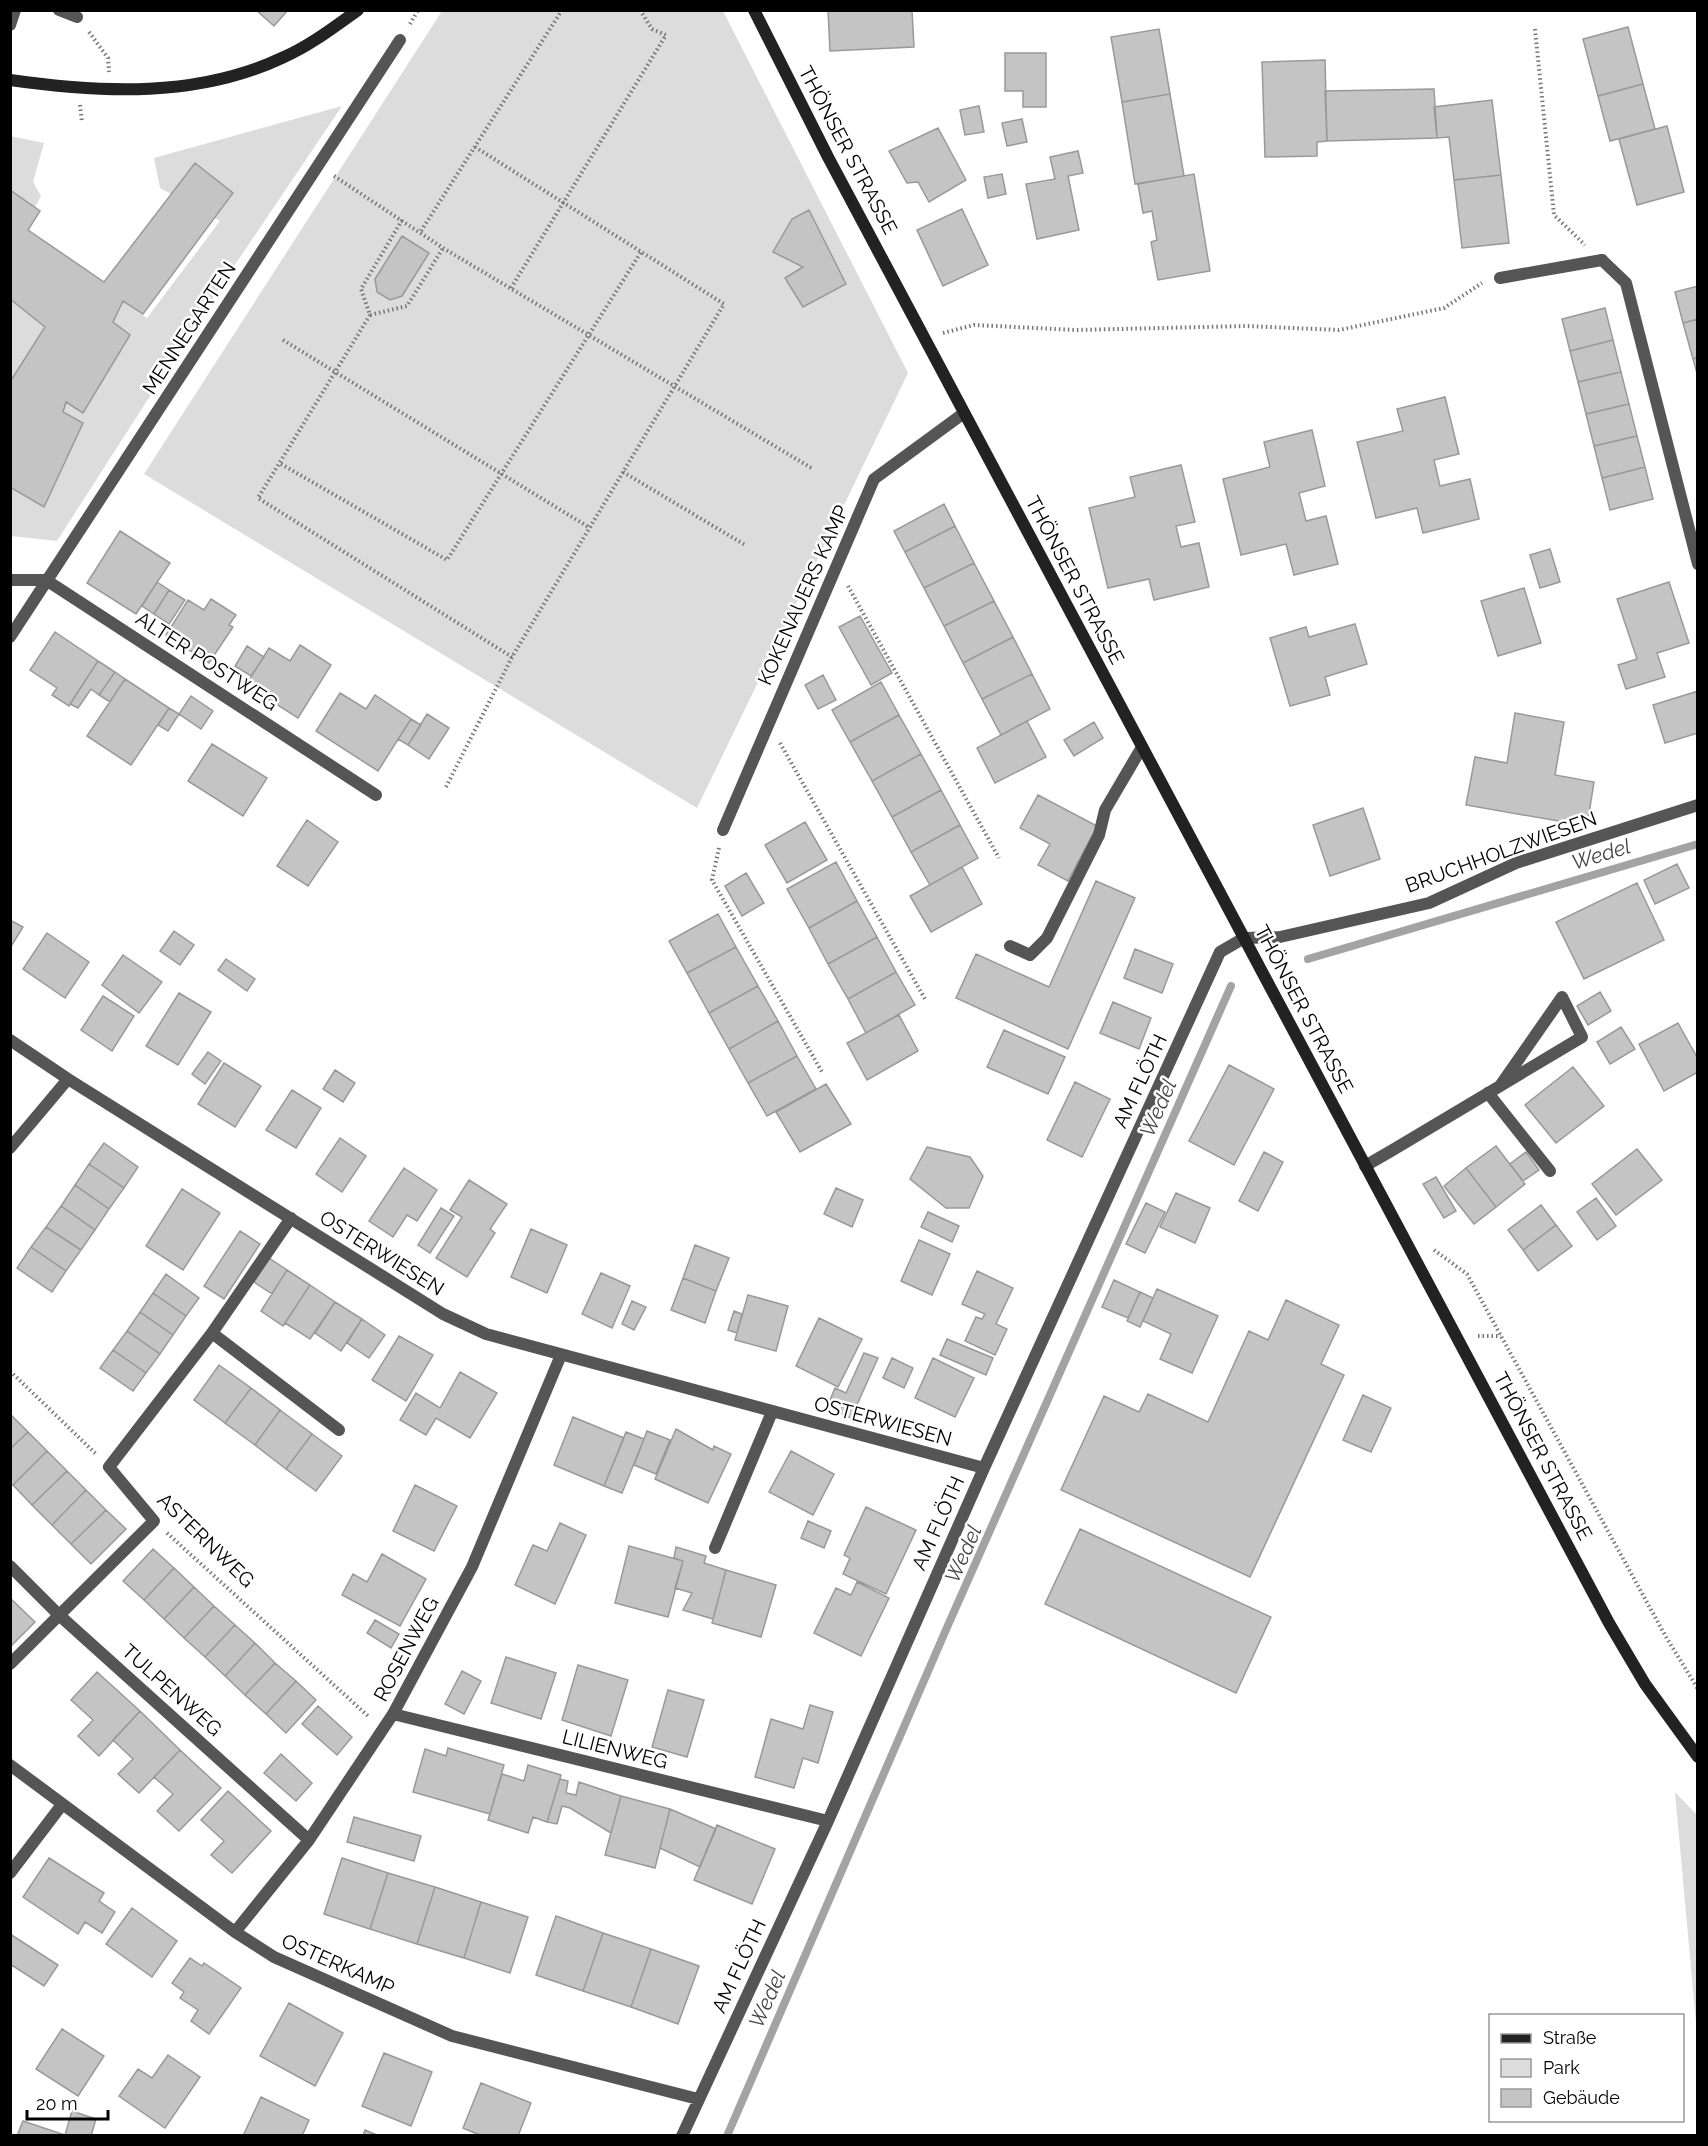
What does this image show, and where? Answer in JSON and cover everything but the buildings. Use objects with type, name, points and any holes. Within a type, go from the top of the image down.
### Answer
[{"type":"street","points":[[10,25],[15,10]]},
{"type":"street","points":[[59,10],[77,17]]},
{"type":"street","points":[[10,80],[79,90],[187,86],[245,73],[313,42],[358,10]]},
{"type":"street","name":"THÖNSER STRASSE","points":[[754,10],[828,157],[1609,1623],[1645,1684],[1698,1757]]},
{"type":"street","name":"MENNEGARTEN","points":[[10,637],[400,40]]},
{"type":"street","points":[[1500,278],[1602,260],[1626,283],[1692,518],[1698,564]]},
{"type":"street","name":"KOKENAUERS KAMP","points":[[723,830],[874,479],[964,413]]},
{"type":"street","points":[[10,580],[46,579]]},
{"type":"street","name":"ALTER POSTWEG","points":[[46,579],[376,795]]},
{"type":"street","points":[[1010,946],[1030,955],[1047,938],[1100,836],[1105,810],[1142,747]]},
{"type":"street","name":"BRUCHHOLZWIESEN","points":[[1244,938],[1280,937],[1429,903],[1516,863],[1698,805]]},
{"type":"street","name":"AM FLÖTH","points":[[682,2136],[828,1821],[984,1468],[1220,952],[1244,938]]},
{"type":"street","points":[[1365,1166],[1500,1086],[1582,1037],[1562,997],[1500,1086]]},
{"type":"street","name":"OSTERWIESEN","points":[[10,1040],[68,1079],[443,1314],[486,1334],[984,1468]]},
{"type":"street","points":[[10,1148],[68,1079]]},
{"type":"street","points":[[1488,1093],[1550,1171]]},
{"type":"street","points":[[109,1467],[212,1333],[291,1218]]},
{"type":"street","points":[[212,1333],[339,1430]]},
{"type":"street","name":"ROSENWEG","points":[[235,1932],[309,1840],[393,1714],[472,1567],[561,1355]]},
{"type":"street","points":[[715,1548],[772,1412]]},
{"type":"street","name":"ASTERNWEG","points":[[109,1467],[154,1521]]},
{"type":"street","points":[[10,1664],[154,1521]]},
{"type":"street","name":"TULPENWEG","points":[[10,1566],[59,1615],[309,1840]]},
{"type":"street","name":"LILIENWEG","points":[[393,1714],[828,1821]]},
{"type":"street","name":"OSTERKAMP","points":[[10,1765],[61,1806],[235,1932],[274,1957],[452,2036],[698,2099]]},
{"type":"street","points":[[10,1873],[61,1806]]},
{"type":"path","points":[[421,231],[562,10]]},
{"type":"path","points":[[511,288],[666,35],[652,29],[640,10]]},
{"type":"path","points":[[77,17],[108,58],[111,89]]},
{"type":"path","points":[[1534,29],[1554,215],[1602,260]]},
{"type":"path","points":[[446,787],[512,657],[724,304],[475,147]]},
{"type":"path","points":[[318,166],[421,231],[443,248],[813,469]]},
{"type":"path","points":[[370,315],[361,289],[402,220]]},
{"type":"path","points":[[443,248],[407,306],[370,315],[281,464],[258,498],[512,657]]},
{"type":"path","points":[[281,464],[447,560],[641,252]]},
{"type":"path","points":[[925,338],[974,325],[1076,330],[1246,326],[1339,330],[1444,308],[1478,284],[1500,278]]},
{"type":"path","points":[[283,340],[590,528]]},
{"type":"path","points":[[623,472],[745,545]]},
{"type":"path","points":[[838,567],[999,858]]},
{"type":"path","points":[[768,722],[925,999]]},
{"type":"path","points":[[723,830],[712,880],[822,1072]]},
{"type":"path","points":[[1467,1274],[1666,1637],[1698,1689]]},
{"type":"path","points":[[10,1371],[109,1467]]},
{"type":"path","name":"ASTERNWEG","points":[[154,1521],[383,1730]]},
{"type":"green space","points":[[442,11],[723,11],[908,373],[697,808],[144,474]]},
{"type":"green space","points":[[342,106],[218,290],[57,541],[11,536],[10,136],[44,143],[33,182],[41,196],[22,232],[147,318],[220,221],[160,188],[154,158]]},
{"type":"green space","points":[[1675,1792],[1697,1815],[1697,2034]]},
{"type":"waterway","name":"Wedel","points":[[1308,959],[1698,844]]},
{"type":"waterway","name":"Wedel","points":[[727,2136],[945,1632],[1231,986]]}]
